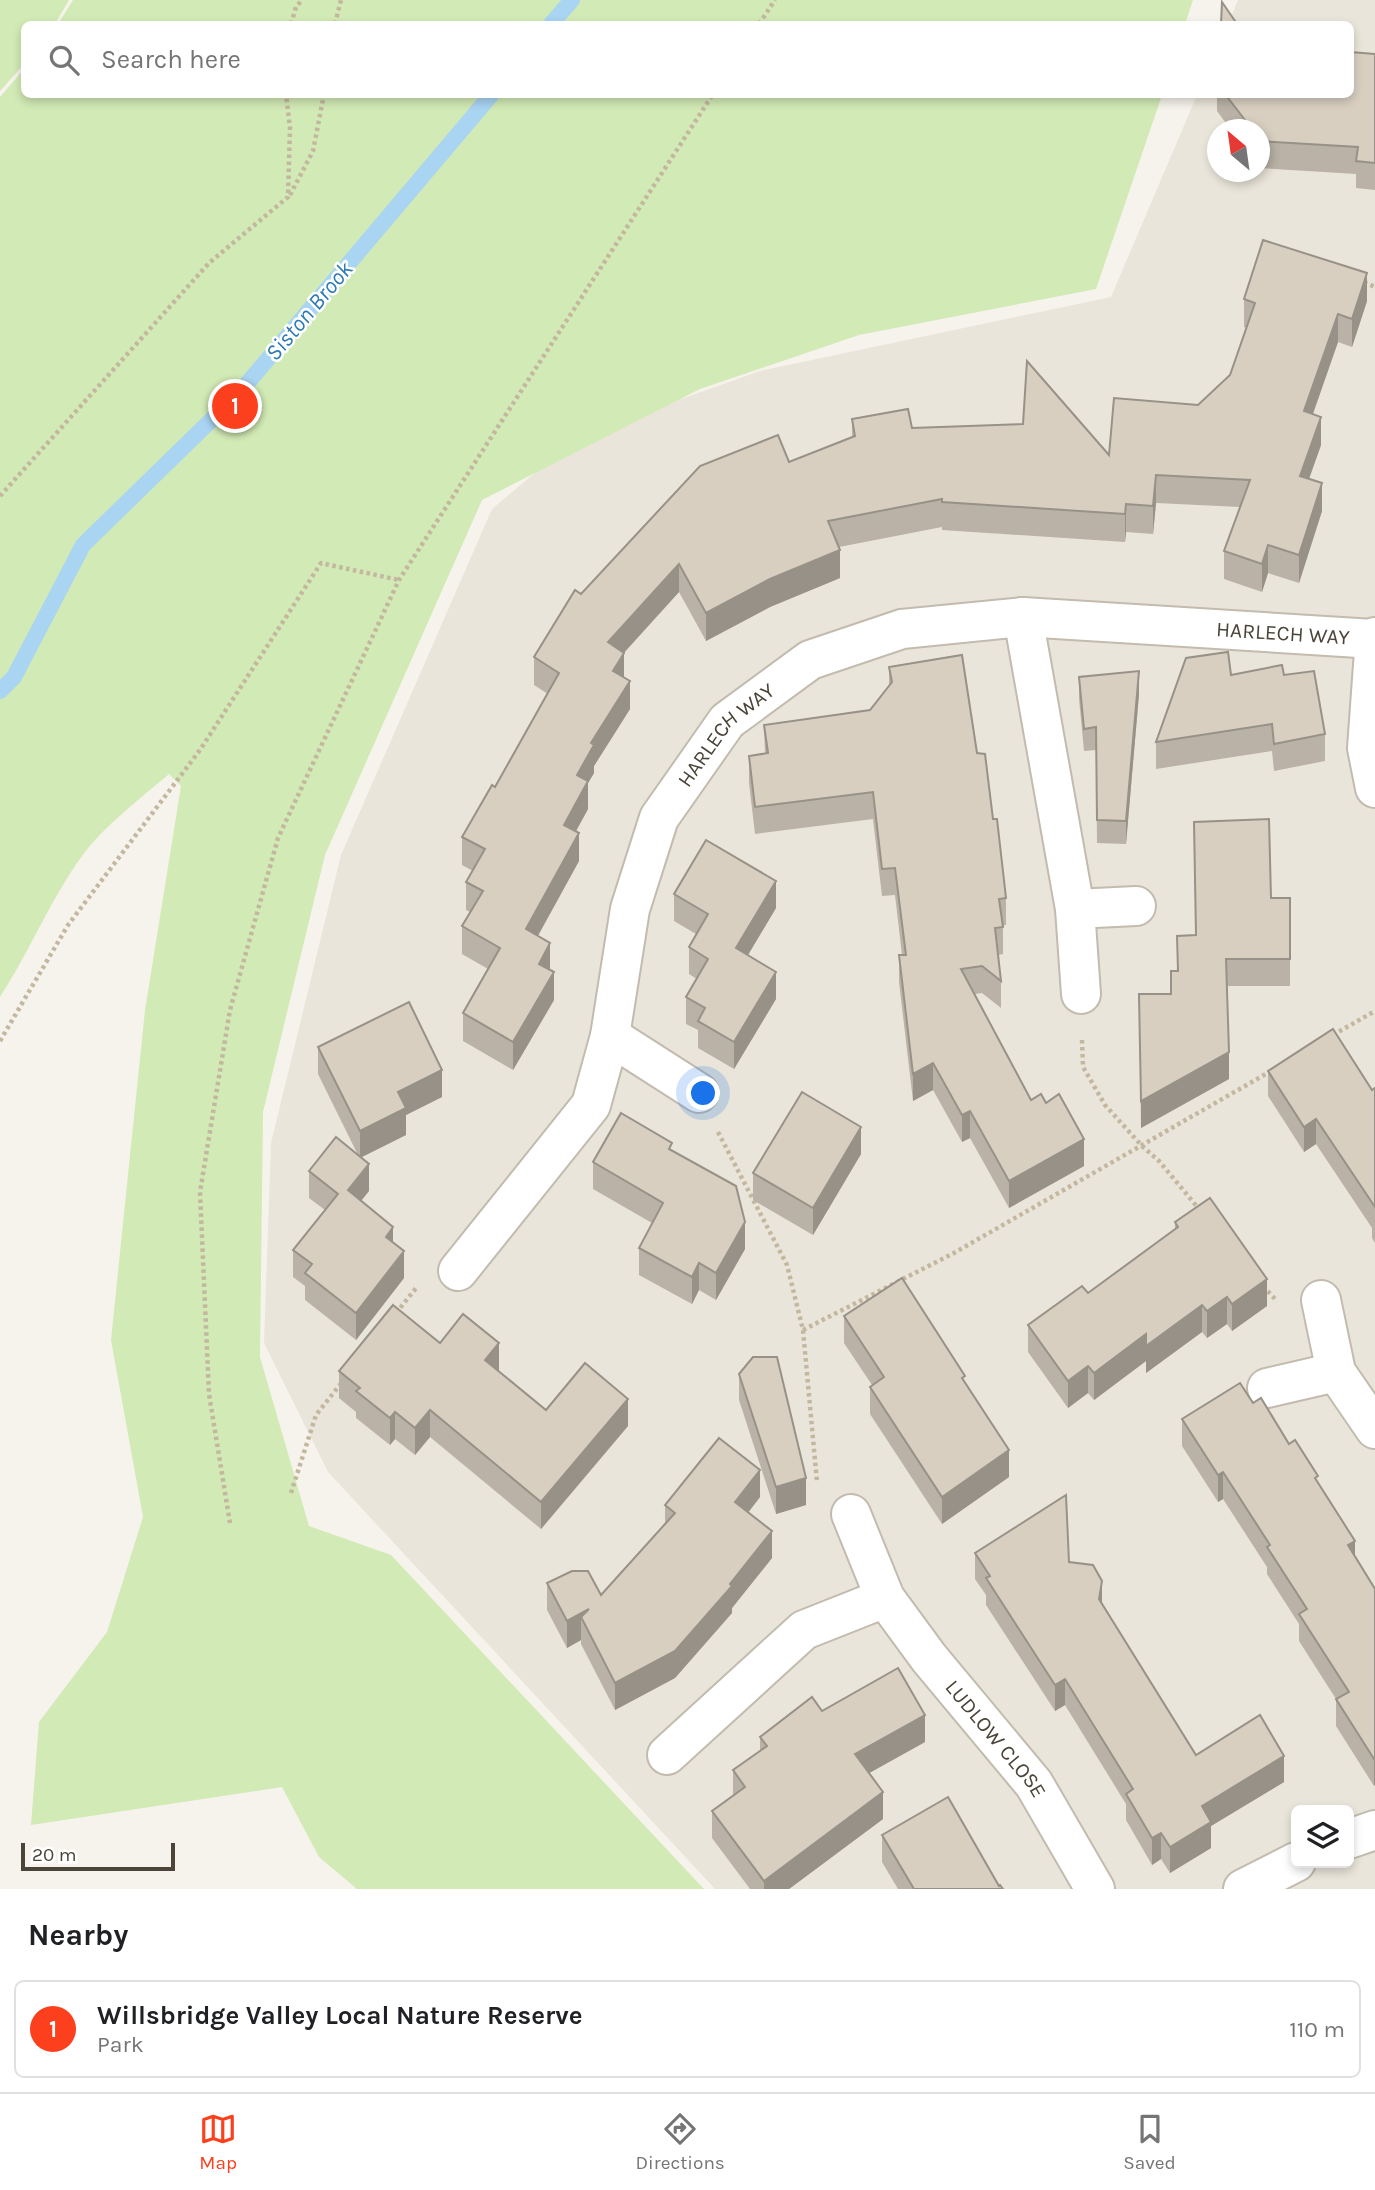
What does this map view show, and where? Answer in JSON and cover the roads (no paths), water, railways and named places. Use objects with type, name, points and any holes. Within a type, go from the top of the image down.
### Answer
[{"type":"street","name":"HARLECH WAY","points":[[458,1271],[592,1105],[610,1036],[630,909],[659,818],[727,721],[810,660],[902,629],[1023,617],[1375,638]]},
{"type":"street","points":[[1023,617],[1075,909],[1080,994]]},
{"type":"street","points":[[1375,638],[1367,748],[1375,788]]},
{"type":"street","points":[[1075,909],[1136,906]]},
{"type":"street","points":[[610,1036],[684,1084]]},
{"type":"street","points":[[1321,1300],[1336,1372],[1373,1420]]},
{"type":"street","points":[[1268,1388],[1336,1372]]},
{"type":"street","name":"LUDLOW CLOSE","points":[[850,1514],[885,1598],[929,1658],[1034,1784],[1095,1889]]},
{"type":"street","points":[[667,1755],[804,1630],[885,1598]]},
{"type":"street","points":[[1354,1837],[1375,1830]]},
{"type":"street","points":[[1243,1889],[1291,1865]]},
{"type":"waterway","name":"Siston Brook","points":[[554,21],[572,0]]},
{"type":"waterway","name":"Siston Brook","points":[[0,691],[14,677],[83,545],[240,392],[489,98]]},
{"type":"place","name":"Willsbridge Valley Local Nature Reserve","points":[[235,406]]}]
